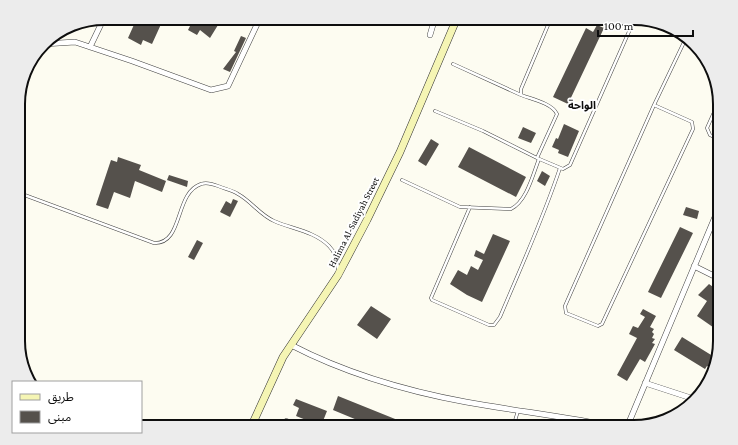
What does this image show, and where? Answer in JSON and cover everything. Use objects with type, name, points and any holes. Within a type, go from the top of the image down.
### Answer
[{"type":"street","points":[[90,47],[100,25]]},
{"type":"street","points":[[54,43],[75,42],[211,90],[219,90],[228,86],[257,25]]},
{"type":"street","points":[[430,35],[433,25]]},
{"type":"street","name":"Halima Al-Sadiyah Street","points":[[254,420],[283,357],[338,275],[367,220],[400,152],[454,25]]},
{"type":"street","points":[[630,420],[713,221]]},
{"type":"street","points":[[694,266],[713,276]]},
{"type":"street","points":[[291,345],[315,358],[353,373],[413,390],[465,402],[576,420]]},
{"type":"street","points":[[645,383],[689,397]]},
{"type":"lane","points":[[521,95],[521,89],[548,25]]},
{"type":"lane","points":[[435,111],[483,131],[564,169],[570,165],[632,25]]},
{"type":"lane","points":[[654,105],[692,122],[693,129],[602,324],[598,326],[566,313],[565,306],[654,105],[684,43]]},
{"type":"lane","points":[[402,180],[460,207],[499,209],[512,209],[516,207],[530,182],[556,114],[552,108],[453,64]]},
{"type":"lane","points":[[713,114],[707,128],[710,135],[713,136]]},
{"type":"lane","points":[[470,207],[431,298],[432,300],[464,312],[489,325],[494,325],[500,317],[533,242],[548,205],[560,168]]},
{"type":"lane","points":[[25,195],[154,243],[162,244],[169,238],[189,192],[202,183],[210,183],[237,193],[271,220],[317,237],[334,252],[338,261],[338,275]]},
{"type":"lane","points":[[515,420],[518,410]]},
{"type":"building","points":[[134,25],[161,25],[152,44],[143,40],[141,45],[128,38]]},
{"type":"building","points":[[190,25],[218,25],[210,38],[200,30],[197,35],[188,30]]},
{"type":"building","points":[[597,25],[604,28],[568,104],[553,97],[586,28],[593,32]]},
{"type":"building","points":[[241,36],[246,38],[230,72],[223,69],[236,52],[234,51]]},
{"type":"building","points":[[564,124],[579,131],[568,157],[558,153],[559,150],[552,147],[556,138],[558,139]]},
{"type":"building","points":[[523,127],[536,133],[531,143],[518,138]]},
{"type":"building","points":[[431,139],[439,144],[426,166],[418,161]]},
{"type":"building","points":[[469,147],[526,177],[516,197],[458,167]]},
{"type":"building","points":[[118,157],[141,165],[139,170],[166,181],[162,192],[135,181],[130,198],[114,192],[108,209],[96,205],[111,160],[117,162]]},
{"type":"building","points":[[542,171],[550,176],[545,186],[537,181]]},
{"type":"building","points":[[169,175],[188,181],[187,187],[167,180]]},
{"type":"building","points":[[233,199],[238,201],[230,217],[220,212],[226,201],[231,204]]},
{"type":"building","points":[[686,207],[699,211],[697,219],[683,215]]},
{"type":"building","points":[[680,227],[693,233],[661,298],[648,292]]},
{"type":"building","points":[[493,234],[510,241],[482,302],[467,295],[450,284],[458,270],[467,275],[471,266],[478,270],[483,260],[474,256],[476,250],[484,254]]},
{"type":"building","points":[[197,240],[203,243],[194,260],[188,257]]},
{"type":"building","points":[[709,284],[713,287],[713,327],[697,316],[707,301],[698,295]]},
{"type":"building","points":[[371,306],[391,319],[377,339],[357,325]]},
{"type":"building","points":[[643,309],[656,316],[650,327],[654,329],[652,332],[654,334],[652,338],[655,339],[652,343],[655,344],[645,362],[640,359],[627,381],[617,375],[637,338],[629,334],[633,326],[638,328],[645,317],[640,314]]},
{"type":"building","points":[[682,337],[711,355],[708,367],[707,366],[705,369],[674,350]]},
{"type":"building","points":[[338,396],[398,420],[357,420],[333,410]]},
{"type":"building","points":[[296,399],[327,411],[323,420],[306,420],[296,416],[299,408],[293,405]]},
{"type":"district","name":"الواحة","points":[[582,105]]}]
